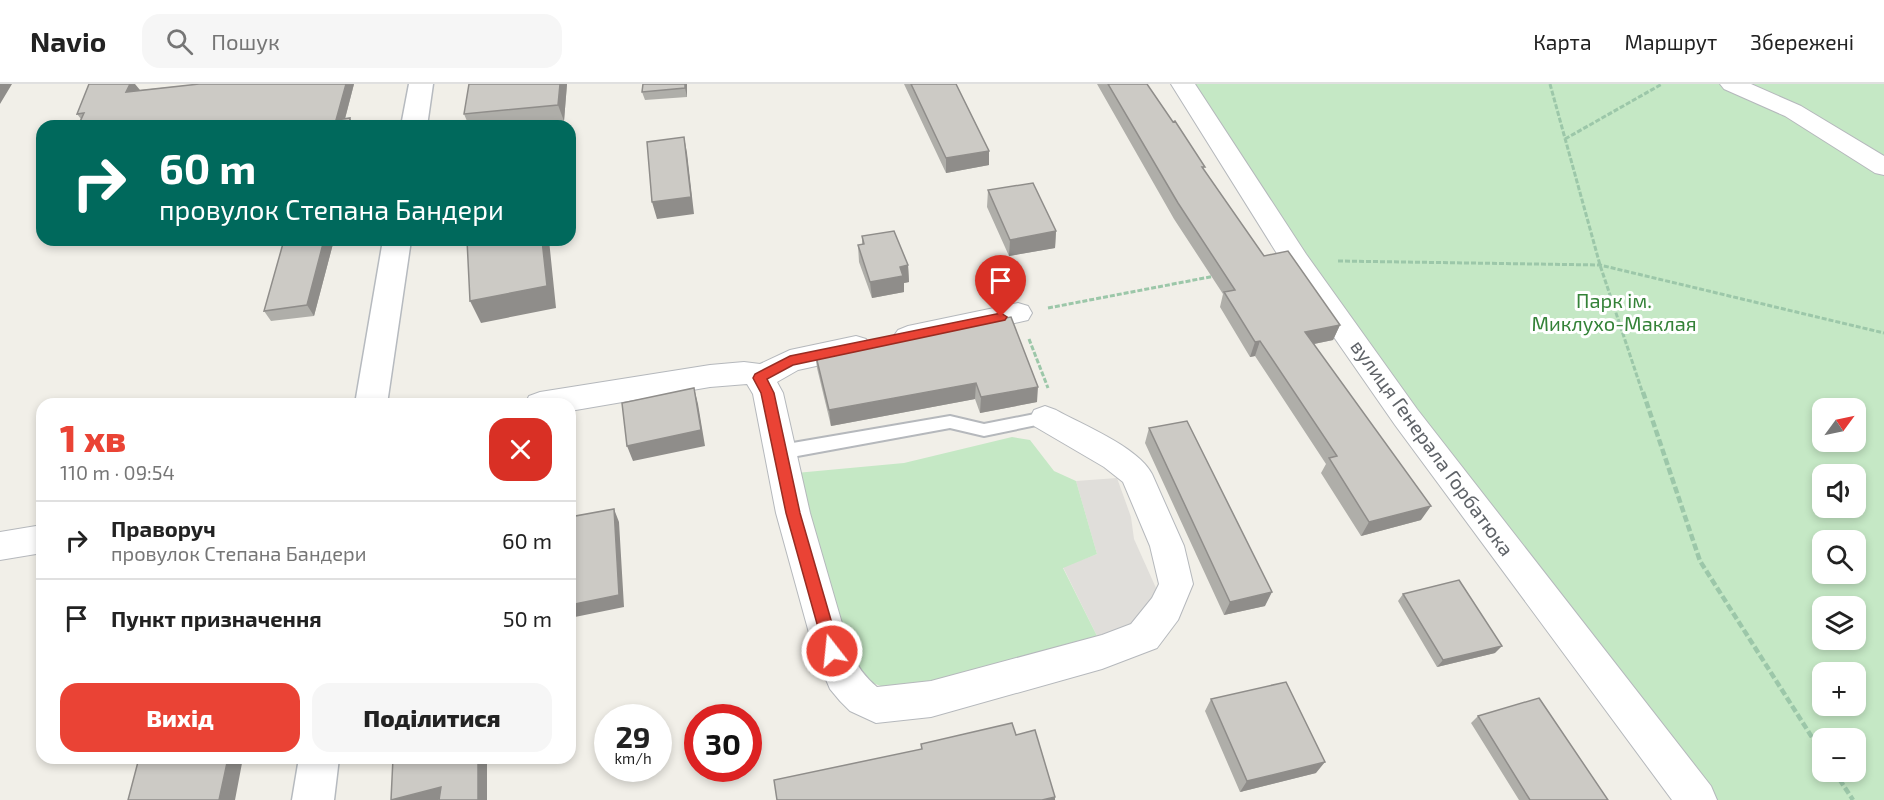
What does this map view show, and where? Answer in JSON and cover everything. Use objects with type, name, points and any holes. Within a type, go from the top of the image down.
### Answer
[{"type":"street","points":[[415,120],[421,84]]},
{"type":"street","name":"вулиця Генерала Горбатюка","points":[[1183,84],[1296,261],[1406,417],[1696,800]]},
{"type":"street","points":[[1732,84],[1793,111],[1884,168]]},
{"type":"street","points":[[372,398],[396,246]]},
{"type":"street","points":[[759,378],[790,361],[1018,313]]},
{"type":"street","points":[[576,398],[710,376],[754,373],[759,378],[768,393],[807,564],[832,651],[843,676],[863,699],[876,705],[931,699],[1102,652],[1144,636],[1165,609],[1176,584],[1167,546],[1136,474],[1115,458],[1045,418]]},
{"type":"street","points":[[0,546],[36,540]]},
{"type":"street","points":[[313,800],[318,764]]},
{"type":"lane","points":[[781,452],[950,422],[984,430],[1045,418]]},
{"type":"path","points":[[1550,84],[1600,265],[1700,561],[1812,737]]},
{"type":"path","points":[[1565,139],[1662,84]]},
{"type":"path","points":[[1296,261],[1600,265],[1884,333]]},
{"type":"path","points":[[1045,418],[1052,404],[1044,374],[1018,313],[1215,276]]},
{"type":"path","points":[[1841,782],[1853,800]]},
{"type":"shaded area","points":[[1117,478],[1131,517],[1134,539],[1156,588],[1149,604],[1129,625],[1098,638],[1063,567],[1097,554],[1076,481]]},
{"type":"green space","name":"Парк ім. Миклухо-Маклая","points":[[1183,84],[1884,84],[1884,800],[1697,800]]},
{"type":"green space","points":[[1012,437],[1030,440],[1054,471],[1076,481],[1097,554],[1063,568],[1098,638],[954,679],[892,690],[867,681],[850,662],[796,473],[904,463]]},
{"type":"building","points":[[89,84],[130,84],[126,92],[199,84],[346,84],[336,120],[81,120],[84,113],[77,114]]},
{"type":"building","points":[[469,84],[560,84],[558,105],[464,114]]},
{"type":"building","points":[[643,84],[685,84],[685,88],[642,92]]},
{"type":"building","points":[[911,84],[956,84],[989,151],[946,158]]},
{"type":"building","points":[[1108,84],[1147,84],[1173,122],[1175,121],[1205,167],[1202,167],[1264,256],[1288,251],[1340,325],[1305,332],[1431,506],[1369,522],[1329,458],[1337,456],[1260,341],[1255,342],[1224,292],[1235,290],[1178,203]]},
{"type":"building","points":[[684,137],[691,197],[652,202],[647,142]]},
{"type":"building","points":[[1033,183],[1056,231],[1010,240],[988,190]]},
{"type":"building","points":[[894,231],[908,265],[900,267],[903,276],[870,282],[858,245],[864,244],[862,236]]},
{"type":"building","points":[[282,246],[322,246],[307,305],[264,311]]},
{"type":"building","points":[[467,246],[543,246],[547,286],[470,301]]},
{"type":"building","points":[[1011,317],[1038,387],[981,397],[976,383],[829,410],[815,352]]},
{"type":"building","points":[[694,388],[701,430],[627,446],[622,403]]},
{"type":"building","points":[[1187,421],[1272,592],[1230,602],[1149,428]]},
{"type":"building","points":[[614,509],[619,595],[576,604],[576,516]]},
{"type":"building","points":[[1459,580],[1502,646],[1443,660],[1403,594]]},
{"type":"building","points":[[1286,682],[1325,762],[1247,781],[1211,699]]},
{"type":"building","points":[[1539,698],[1608,800],[1530,800],[1478,716]]},
{"type":"building","points":[[1012,723],[1016,735],[1035,730],[1055,797],[1042,800],[777,800],[774,780],[922,749],[921,744]]},
{"type":"building","points":[[137,764],[227,764],[219,800],[128,800]]},
{"type":"building","points":[[393,764],[478,764],[478,800],[439,800],[441,787],[391,800]]},
{"type":"route","points":[[832,651],[793,513],[768,393],[759,378],[790,361],[1001,317]]}]
